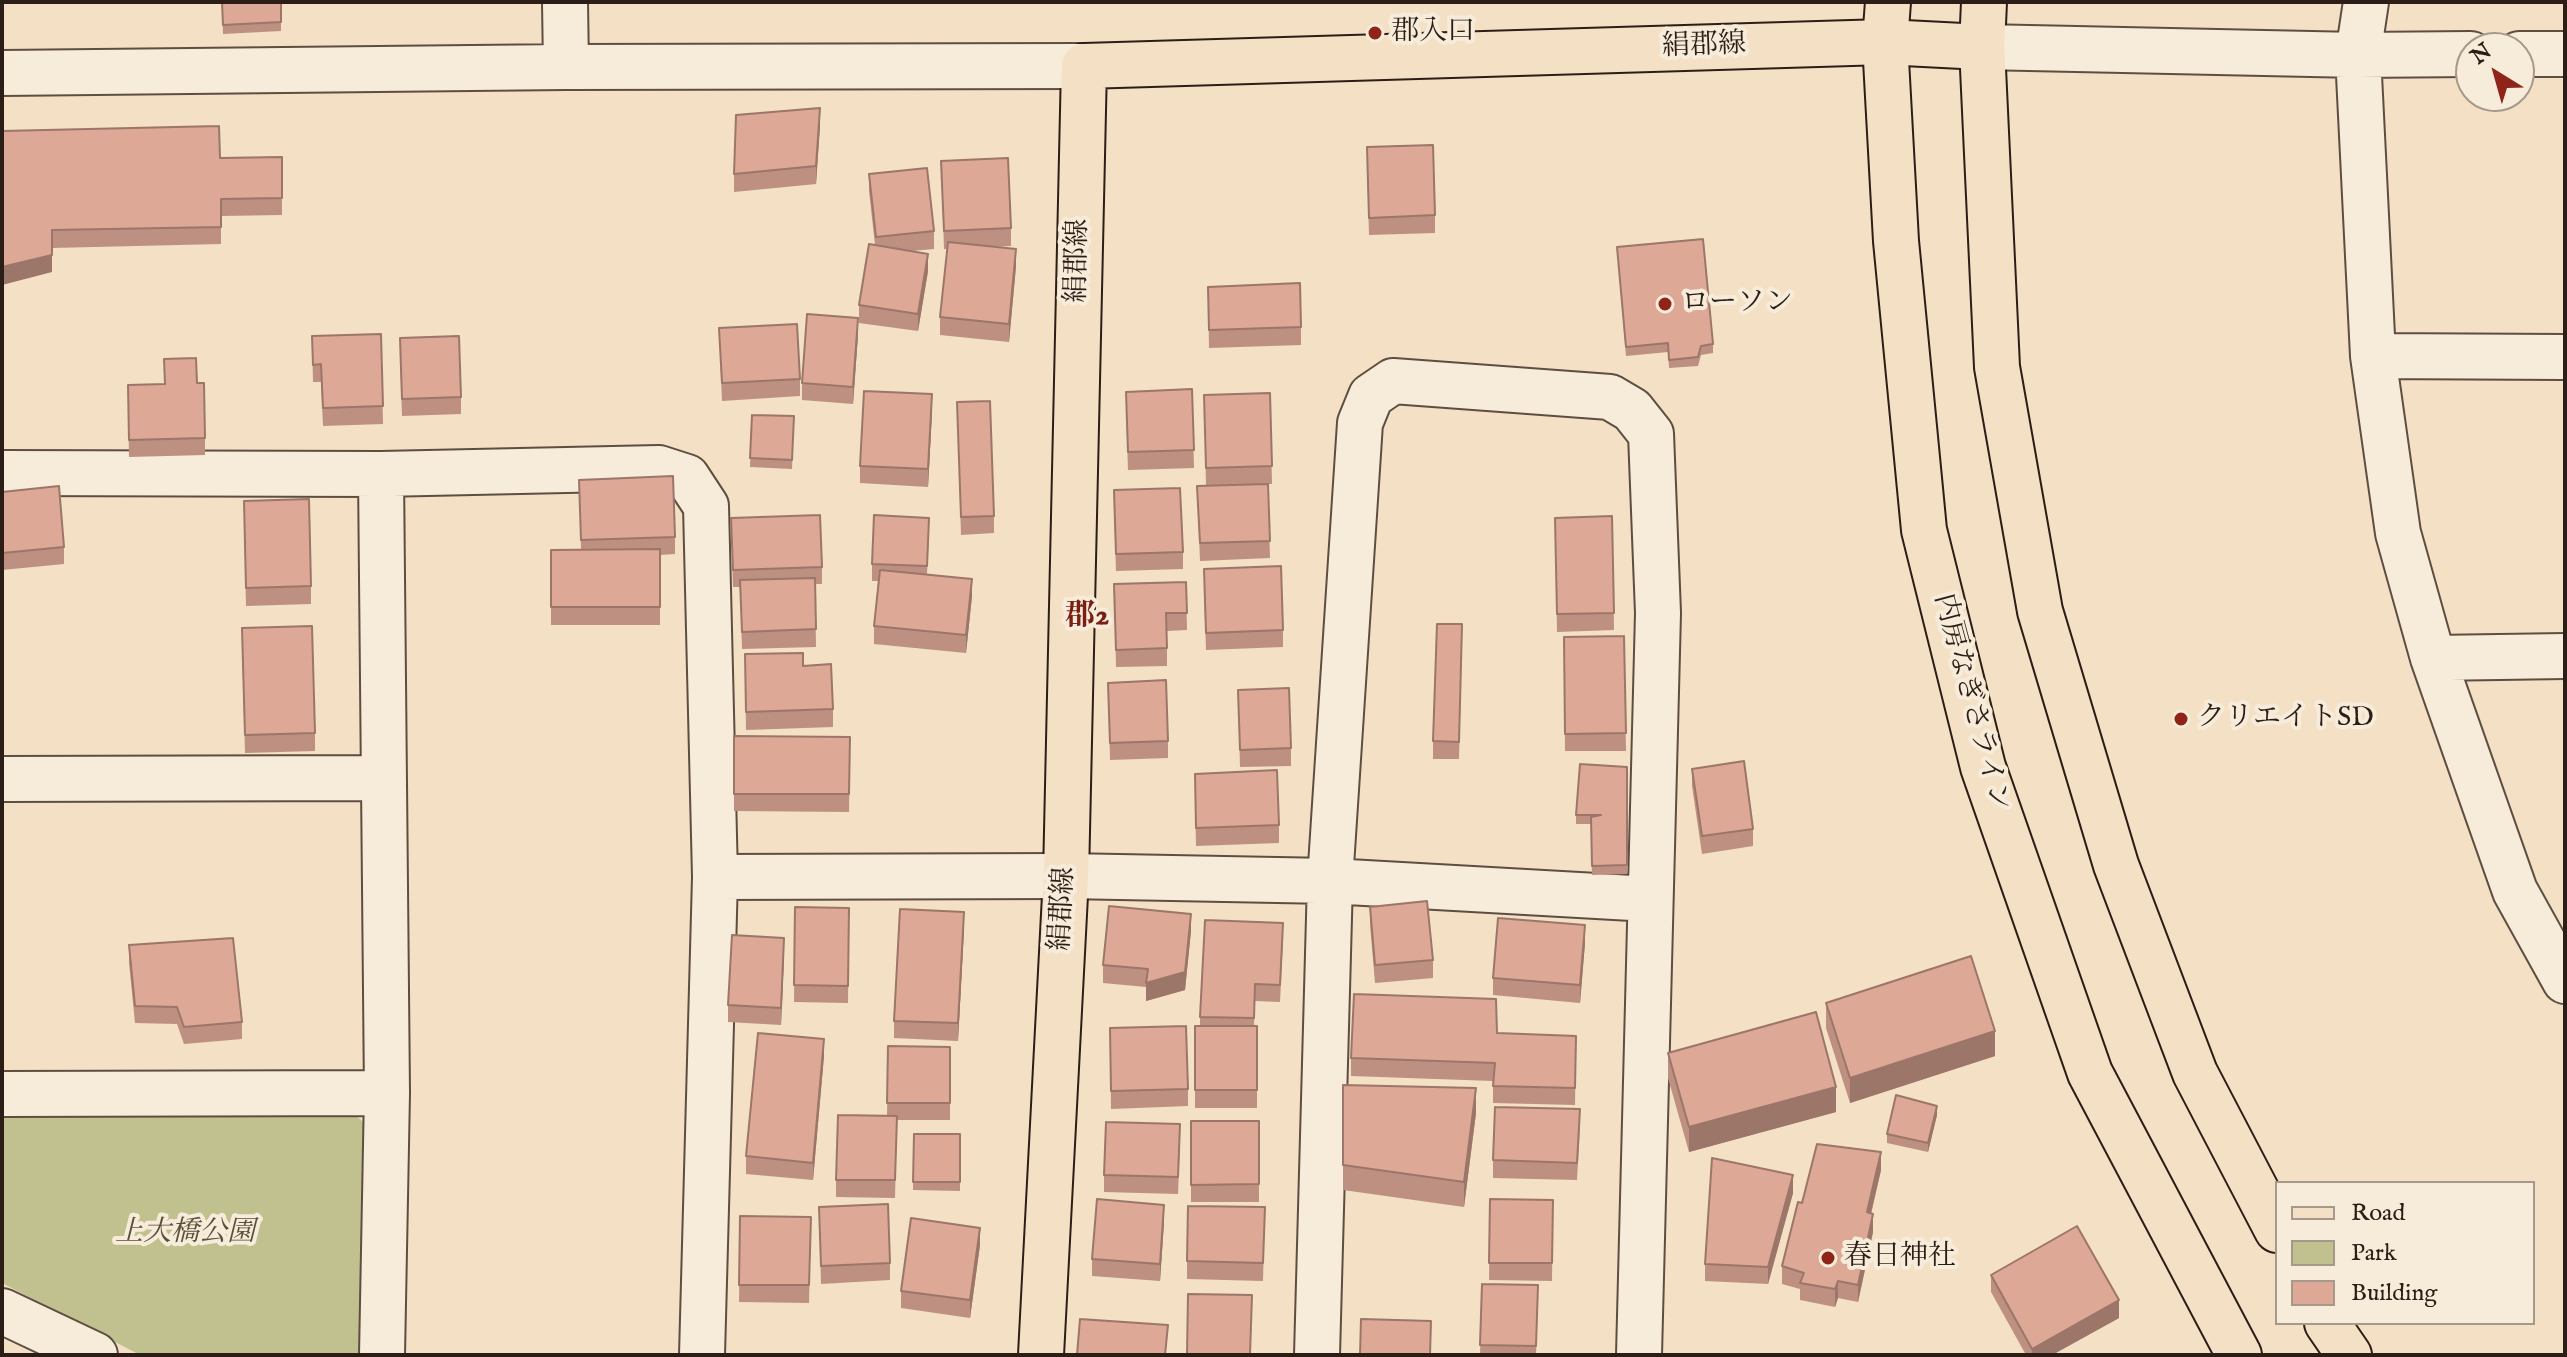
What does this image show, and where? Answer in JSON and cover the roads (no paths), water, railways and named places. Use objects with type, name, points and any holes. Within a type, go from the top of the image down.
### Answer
[{"type":"main road","points":[[1984,2],[1982,47],[1997,367],[2040,611],[2116,865],[2195,1073],[2275,1226]]},
{"type":"main road","name":"絹郡線","points":[[1041,1355],[1066,876],[1084,66],[1887,22],[1982,47]]},
{"type":"main road","name":"内房なぎさライン","points":[[1887,22],[1896,241],[1924,530],[1983,767],[2090,1073],[2239,1355]]},
{"type":"main road","points":[[2328,1325],[2349,1355]]},
{"type":"street","points":[[565,2],[566,67]]},
{"type":"street","points":[[2366,2],[2358,55],[2373,356],[2398,533],[2433,658],[2515,891],[2565,981]]},
{"type":"street","points":[[1982,47],[2455,54]]},
{"type":"street","points":[[2535,54],[2565,54]]},
{"type":"street","points":[[2,73],[1084,66]]},
{"type":"street","points":[[2373,356],[2565,357]]},
{"type":"street","points":[[1317,1355],[1330,881],[1360,423],[1371,396],[1393,381],[1610,397],[1632,410],[1651,434],[1658,613],[1639,1355]]},
{"type":"street","points":[[2,473],[381,474],[659,468],[687,477],[706,506],[715,877],[702,1355]]},
{"type":"street","points":[[381,474],[387,1093],[382,1355]]},
{"type":"street","points":[[2433,658],[2565,656]]},
{"type":"street","points":[[2,779],[384,778]]},
{"type":"street","points":[[715,877],[1066,876],[1330,881],[1650,899]]},
{"type":"street","points":[[2,1094],[387,1093]]},
{"type":"street","points":[[2,1311],[95,1355]]},
{"type":"place","name":"郡入口","points":[[1375,33]]},
{"type":"place","name":"ローソン","points":[[1665,304]]},
{"type":"place","name":"クリエイトSD","points":[[2181,719]]},
{"type":"place","name":"春日神社","points":[[1828,1258]]},
{"type":"district","name":"郡2","points":[[1087,618]]},
{"type":"park label","name":"上大橋公園","points":[[185,1234]]}]
